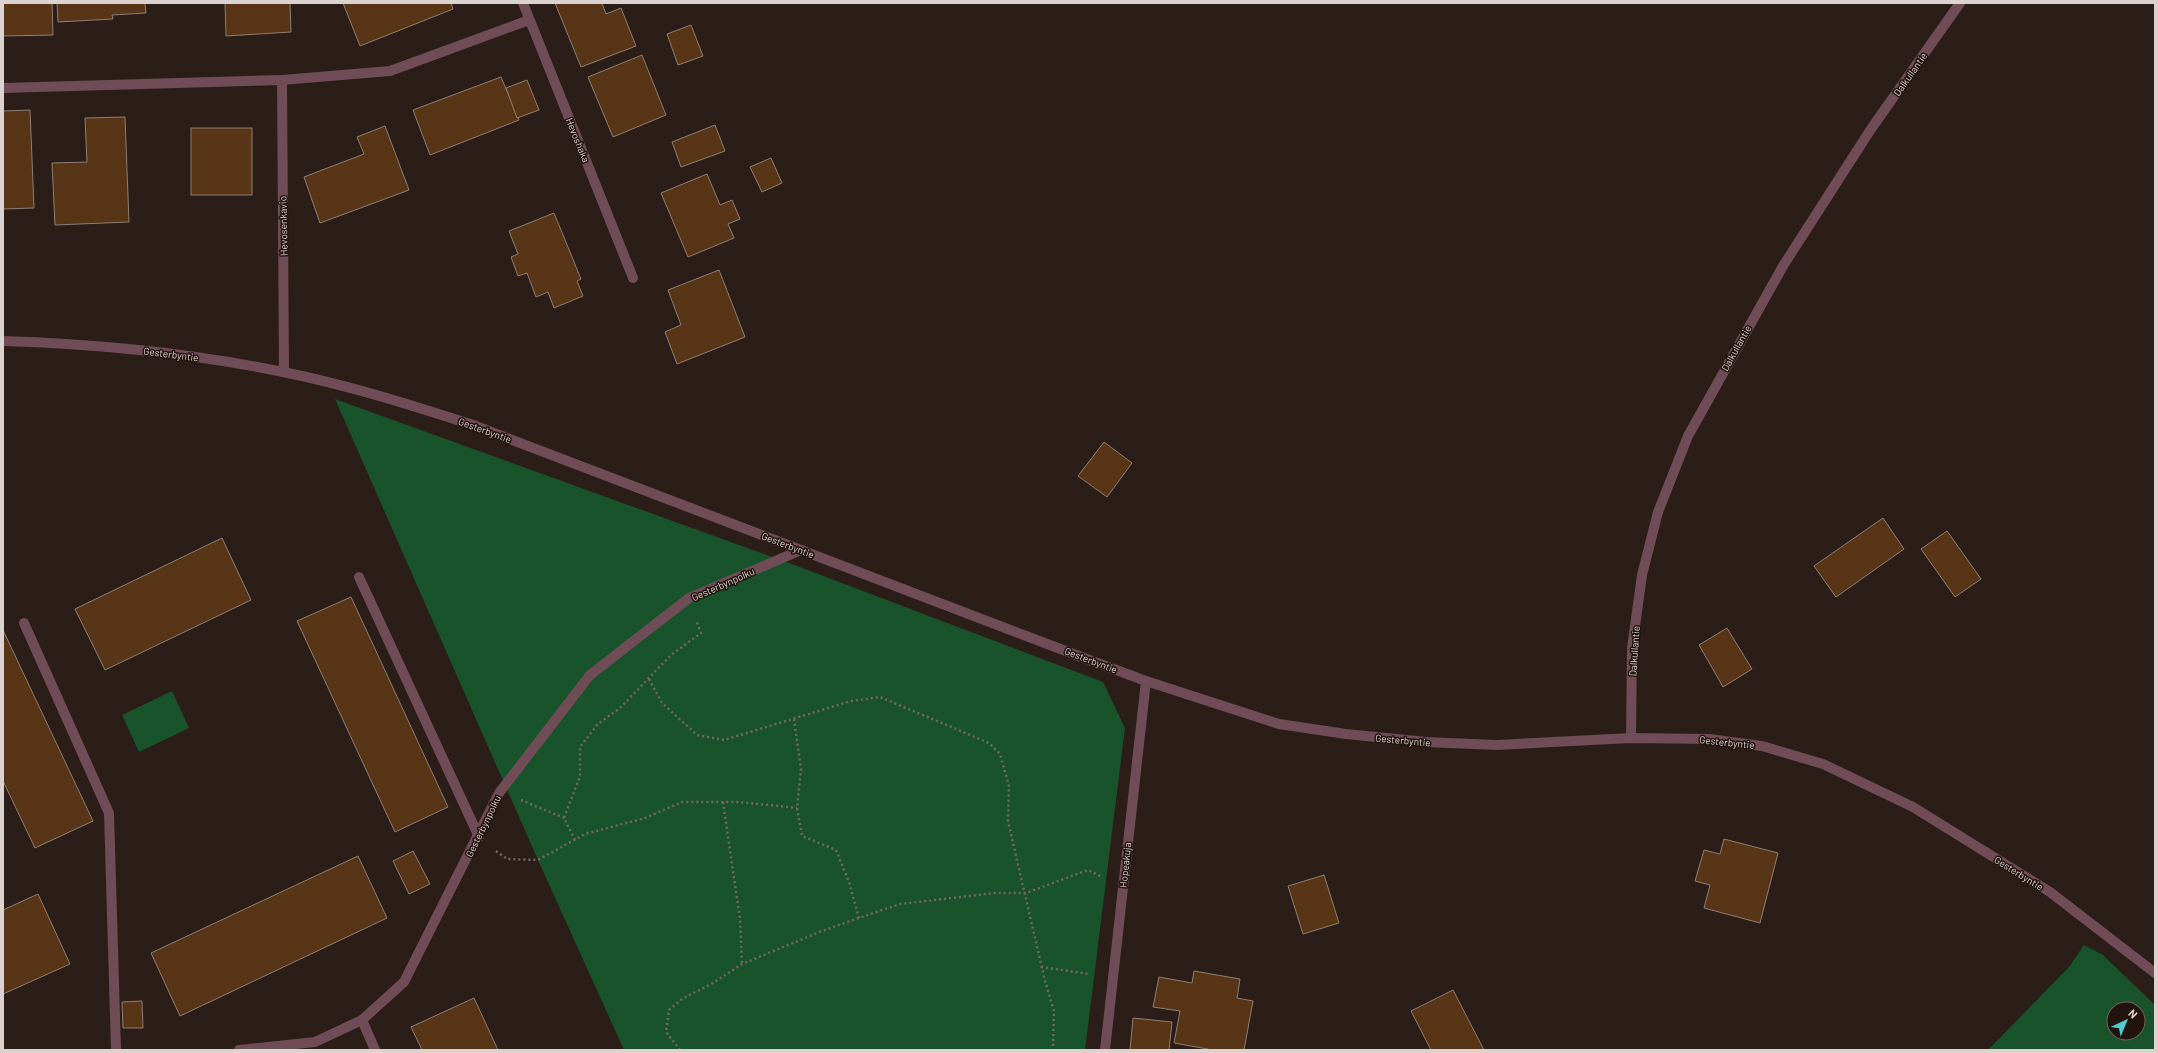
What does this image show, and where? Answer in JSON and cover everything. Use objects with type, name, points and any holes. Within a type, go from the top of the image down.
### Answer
[{"type":"street","name":"Hevoshaka","points":[[523,3],[632,278]]},
{"type":"street","name":"Dalkullantie","points":[[1631,738],[1632,648],[1642,575],[1658,512],[1688,436],[1783,266],[1871,129],[1960,3]]},
{"type":"street","points":[[3,88],[282,80],[390,71],[529,20]]},
{"type":"street","name":"Hevosenkavio","points":[[282,80],[284,372]]},
{"type":"street","name":"Gesterbyntie","points":[[3,341],[119,348],[218,360],[284,372],[391,399],[473,425],[1146,681],[1278,724],[1346,734],[1426,742],[1497,745],[1631,738],[1709,739],[1762,746],[1823,764],[1913,807],[2050,892],[2155,973]]},
{"type":"street","name":"Gesterbynpolku","points":[[239,1050],[315,1042],[362,1020],[404,982],[479,837],[499,793],[590,675],[689,598],[801,550]]},
{"type":"street","points":[[359,577],[479,837]]},
{"type":"street","points":[[24,623],[109,813],[116,1050]]},
{"type":"street","name":"Hopeakuja","points":[[1105,1050],[1146,681]]},
{"type":"street","points":[[362,1020],[375,1050]]},
{"type":"path","points":[[564,818],[580,776],[580,747],[598,724],[620,708],[671,655],[700,633],[689,598]]},
{"type":"path","points":[[649,679],[662,703],[697,735],[724,740],[752,730],[794,719],[851,701],[880,697],[989,743],[1000,754],[1009,786],[1008,821],[1026,893],[1041,967],[1054,1011],[1053,1050]]},
{"type":"path","points":[[794,719],[801,769],[797,808],[802,836],[836,850],[849,882],[859,918]]},
{"type":"path","points":[[499,793],[538,806],[564,818],[575,840]]},
{"type":"path","points":[[479,837],[507,859],[538,860],[585,834],[645,818],[682,802],[723,802],[797,808]]},
{"type":"path","points":[[723,802],[740,919],[742,964]]},
{"type":"path","points":[[680,1050],[666,1032],[669,1010],[682,999],[713,983],[742,964],[822,931],[900,904],[994,893],[1026,893],[1088,870],[1106,879],[1122,893]]},
{"type":"path","points":[[1041,967],[1072,970],[1113,978]]},
{"type":"green space","points":[[335,399],[797,566],[1103,682],[1125,728],[1085,1050],[624,1050],[538,860]]},
{"type":"green space","points":[[172,691],[189,728],[139,752],[122,715]]},
{"type":"green space","points":[[2084,945],[2103,955],[2155,1005],[2155,1050],[1988,1050],[2069,967]]},
{"type":"building","points":[[3,3],[52,3],[53,35],[3,36]]},
{"type":"building","points":[[57,3],[145,3],[146,13],[112,15],[113,19],[58,22]]},
{"type":"building","points":[[225,3],[290,3],[291,32],[226,36]]},
{"type":"building","points":[[343,3],[451,3],[453,9],[360,46]]},
{"type":"building","points":[[555,3],[602,3],[606,14],[621,8],[636,46],[581,67]]},
{"type":"building","points":[[691,25],[703,56],[678,65],[667,34]]},
{"type":"building","points":[[642,55],[666,115],[613,137],[588,77]]},
{"type":"building","points":[[501,77],[519,120],[430,155],[413,110]]},
{"type":"building","points":[[527,80],[539,110],[517,118],[506,88]]},
{"type":"building","points":[[30,110],[34,208],[3,209],[3,111]]},
{"type":"building","points":[[125,117],[129,222],[55,225],[52,163],[87,162],[85,118]]},
{"type":"building","points":[[715,125],[725,151],[681,167],[672,142]]},
{"type":"building","points":[[385,126],[409,190],[320,223],[304,177],[364,154],[357,137]]},
{"type":"building","points":[[191,128],[252,128],[252,195],[191,195]]},
{"type":"building","points":[[771,158],[782,183],[762,192],[750,167]]},
{"type":"building","points":[[707,174],[720,205],[732,200],[740,219],[728,224],[734,238],[688,257],[661,193]]},
{"type":"building","points":[[554,213],[581,279],[577,281],[583,296],[554,308],[548,292],[536,297],[527,273],[518,276],[511,257],[518,254],[509,231]]},
{"type":"building","points":[[719,270],[745,337],[677,364],[665,332],[681,325],[668,290]]},
{"type":"building","points":[[1104,442],[1132,463],[1107,497],[1078,476]]},
{"type":"building","points":[[1883,518],[1904,549],[1836,597],[1814,566]]},
{"type":"building","points":[[1947,531],[1981,579],[1955,597],[1921,549]]},
{"type":"building","points":[[222,538],[251,600],[105,670],[75,609]]},
{"type":"building","points":[[351,597],[448,807],[395,832],[297,621]]},
{"type":"building","points":[[1727,628],[1752,669],[1723,687],[1699,645]]},
{"type":"building","points":[[3,630],[93,821],[35,848],[3,781]]},
{"type":"building","points":[[1724,839],[1778,853],[1760,923],[1704,908],[1710,885],[1695,881],[1704,850],[1720,854]]},
{"type":"building","points":[[413,851],[430,884],[409,894],[393,861]]},
{"type":"building","points":[[358,856],[387,918],[180,1016],[151,953]]},
{"type":"building","points":[[1324,875],[1339,923],[1303,934],[1288,886]]},
{"type":"building","points":[[38,894],[70,964],[3,994],[3,910]]},
{"type":"building","points":[[1194,971],[1240,979],[1237,998],[1253,1001],[1244,1050],[1213,1050],[1174,1043],[1180,1011],[1153,1007],[1159,977],[1192,983]]},
{"type":"building","points":[[1453,990],[1484,1050],[1431,1050],[1411,1011]]},
{"type":"building","points":[[474,998],[498,1050],[422,1050],[411,1027]]},
{"type":"building","points":[[142,1001],[143,1028],[123,1028],[122,1002]]},
{"type":"building","points":[[1133,1018],[1172,1022],[1169,1050],[1130,1050]]}]
